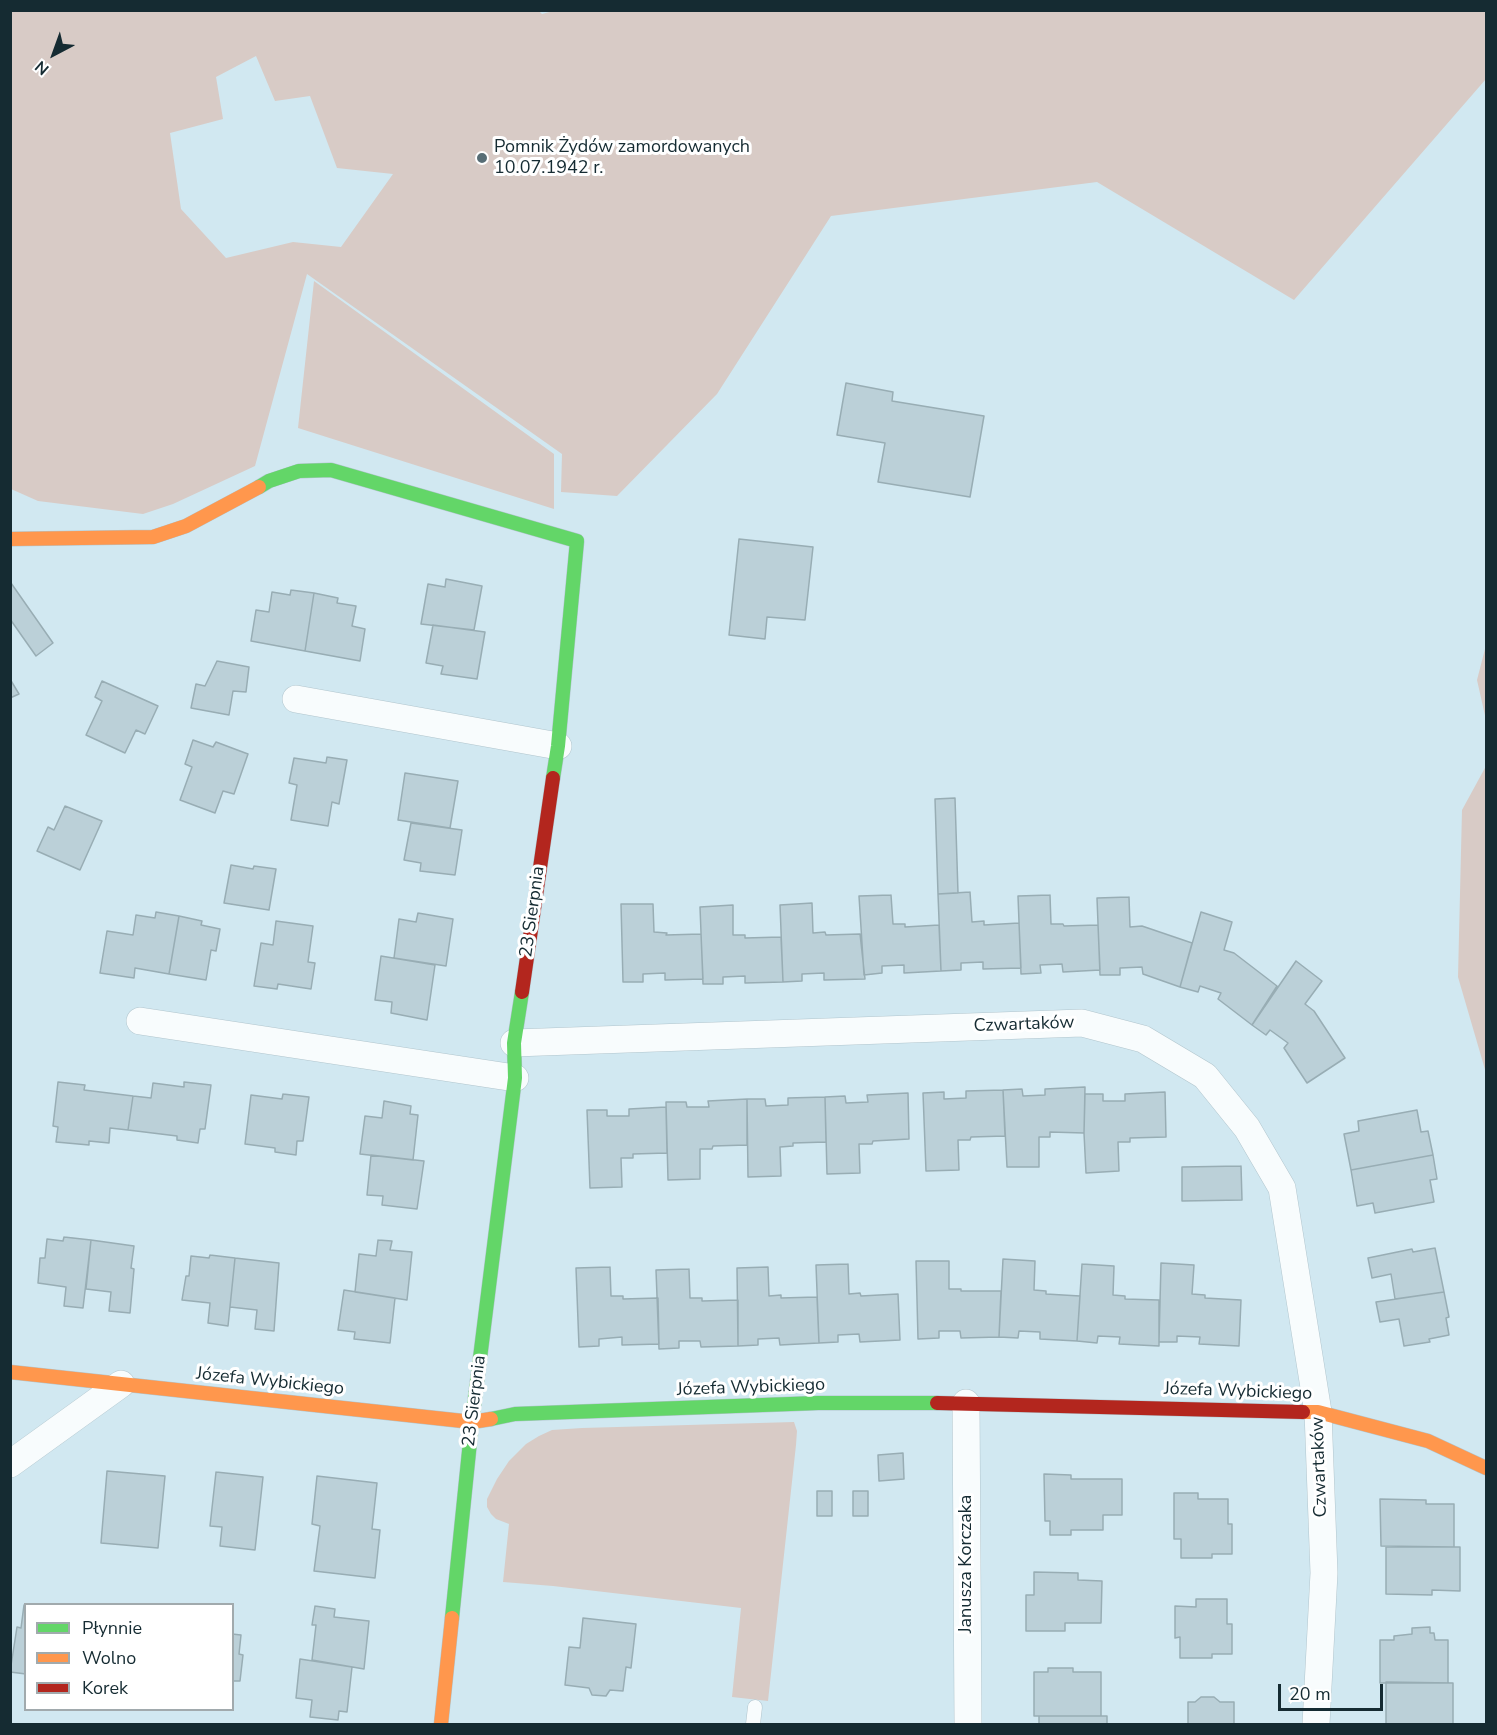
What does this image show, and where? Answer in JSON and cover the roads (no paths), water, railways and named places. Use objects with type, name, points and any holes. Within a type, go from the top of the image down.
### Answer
[{"type":"street","name":"23 Sierpnia","points":[[10,539],[153,537],[186,526],[269,482],[299,471],[331,470],[577,541],[558,746],[514,1043],[515,1078],[472,1422],[441,1725]]},
{"type":"street","points":[[296,699],[558,746]]},
{"type":"street","points":[[140,1021],[515,1078]]},
{"type":"street","name":"Czwartaków","points":[[514,1043],[1082,1023],[1143,1040],[1205,1076],[1247,1128],[1282,1188],[1318,1412],[1324,1573],[1316,1725]]},
{"type":"street","name":"Józefa Wybickiego","points":[[10,1372],[472,1422],[515,1414],[818,1403],[966,1403],[1318,1412],[1428,1441],[1486,1468]]},
{"type":"street","points":[[10,1464],[121,1384]]},
{"type":"street","name":"Janusza Korczaka","points":[[966,1403],[968,1725]]},
{"type":"lane","points":[[753,1725],[755,1707]]},
{"type":"place","name":"Pomnik Żydów zamordowanych 10.07.1942 r.","points":[[482,158]]}]
